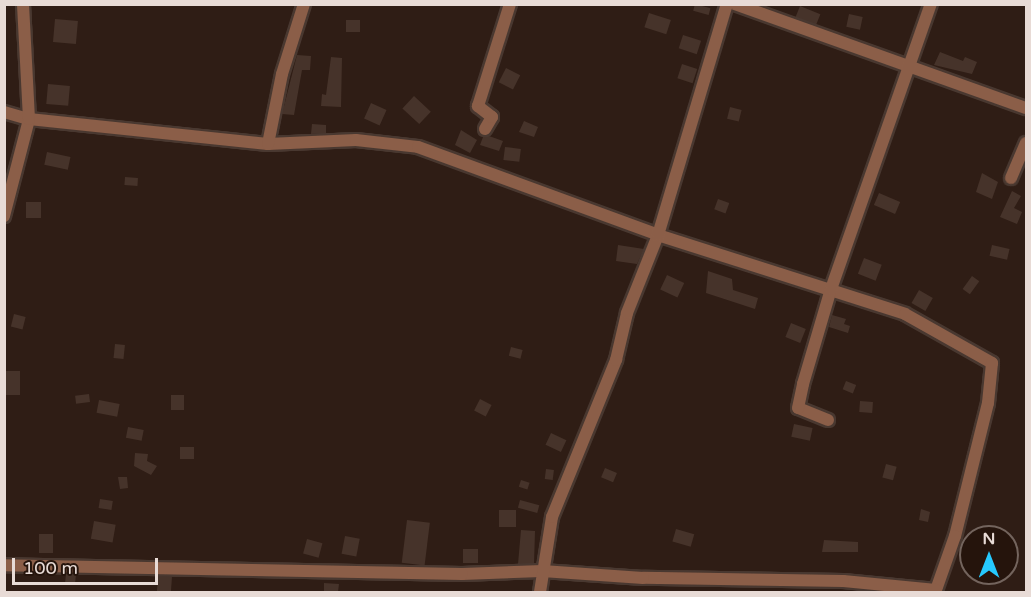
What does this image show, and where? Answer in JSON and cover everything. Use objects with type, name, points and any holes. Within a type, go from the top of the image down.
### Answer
[{"type":"street","points":[[4,216],[29,119],[23,4]]},
{"type":"street","points":[[268,144],[282,74],[304,4]]},
{"type":"street","points":[[485,129],[492,117],[478,106],[510,4]]},
{"type":"street","points":[[540,592],[552,517],[616,360],[627,313],[658,235],[728,4]]},
{"type":"street","points":[[735,4],[909,64],[1026,108]]},
{"type":"street","points":[[828,420],[798,408],[831,289],[931,4]]},
{"type":"street","points":[[4,112],[29,119],[268,144],[356,140],[418,147],[658,235],[904,314],[992,363],[985,414],[955,536],[936,590],[843,581],[643,578],[542,571],[462,574],[4,565]]},
{"type":"street","points":[[1011,178],[1026,142]]},
{"type":"building","points":[[695,4],[710,8],[709,15],[693,11]]},
{"type":"building","points":[[800,6],[820,14],[816,25],[796,17]]},
{"type":"building","points":[[649,13],[671,20],[666,34],[644,27]]},
{"type":"building","points":[[849,14],[863,17],[860,30],[846,27]]},
{"type":"building","points":[[55,19],[78,21],[76,44],[53,42]]},
{"type":"building","points":[[346,20],[360,20],[360,32],[346,32]]},
{"type":"building","points":[[683,35],[701,41],[697,54],[679,48]]},
{"type":"building","points":[[940,52],[963,61],[965,57],[977,62],[972,74],[934,65]]},
{"type":"building","points":[[297,55],[311,56],[310,70],[302,70],[294,115],[282,114]]},
{"type":"building","points":[[331,57],[342,58],[341,107],[321,106],[322,94],[326,95]]},
{"type":"building","points":[[682,64],[697,69],[693,83],[677,78]]},
{"type":"building","points":[[506,68],[520,75],[513,90],[499,82]]},
{"type":"building","points":[[48,84],[70,86],[68,106],[46,104]]},
{"type":"building","points":[[414,96],[431,112],[419,124],[402,108]]},
{"type":"building","points":[[371,103],[387,110],[380,125],[364,119]]},
{"type":"building","points":[[730,107],[742,110],[739,122],[727,119]]},
{"type":"building","points":[[524,121],[538,127],[534,137],[519,132]]},
{"type":"building","points":[[312,124],[326,125],[326,133],[311,134]]},
{"type":"building","points":[[461,130],[477,140],[470,153],[455,145]]},
{"type":"building","points":[[489,136],[503,141],[499,151],[480,145],[483,137]]},
{"type":"building","points":[[505,147],[521,149],[519,162],[503,160]]},
{"type":"building","points":[[47,152],[70,157],[68,170],[44,165]]},
{"type":"building","points":[[982,173],[998,182],[992,199],[976,192]]},
{"type":"building","points":[[125,177],[138,178],[137,186],[124,185]]},
{"type":"building","points":[[1012,191],[1021,196],[1014,208],[1022,212],[1017,224],[1000,217]]},
{"type":"building","points":[[879,193],[900,202],[895,214],[874,205]]},
{"type":"building","points":[[718,199],[729,203],[726,213],[714,209]]},
{"type":"building","points":[[26,202],[41,202],[41,218],[26,218]]},
{"type":"building","points":[[618,245],[644,249],[637,264],[616,261]]},
{"type":"building","points":[[992,245],[1010,249],[1007,260],[990,256]]},
{"type":"building","points":[[864,258],[882,265],[876,281],[858,274]]},
{"type":"building","points":[[708,271],[732,279],[733,290],[758,298],[755,309],[706,293]]},
{"type":"building","points":[[667,275],[684,283],[677,298],[660,290]]},
{"type":"building","points":[[972,276],[979,281],[970,294],[963,289]]},
{"type":"building","points":[[919,290],[933,298],[925,311],[912,303]]},
{"type":"building","points":[[14,314],[26,317],[22,330],[11,327]]},
{"type":"building","points":[[832,315],[846,319],[844,324],[850,326],[848,333],[829,327]]},
{"type":"building","points":[[791,323],[806,329],[800,343],[785,337]]},
{"type":"building","points":[[115,344],[125,345],[123,359],[114,358]]},
{"type":"building","points":[[511,347],[523,350],[520,359],[509,356]]},
{"type":"building","points":[[4,371],[20,371],[20,395],[4,395]]},
{"type":"building","points":[[846,381],[856,385],[853,393],[843,389]]},
{"type":"building","points":[[89,394],[90,402],[76,404],[75,396]]},
{"type":"building","points":[[171,395],[184,395],[184,410],[171,410]]},
{"type":"building","points":[[480,399],[492,405],[486,416],[474,411]]},
{"type":"building","points":[[99,400],[120,404],[117,417],[97,413]]},
{"type":"building","points":[[860,401],[873,402],[872,413],[859,412]]},
{"type":"building","points":[[794,424],[813,428],[810,441],[791,437]]},
{"type":"building","points":[[128,427],[144,430],[142,441],[126,438]]},
{"type":"building","points":[[551,433],[566,440],[561,452],[546,445]]},
{"type":"building","points":[[180,447],[194,447],[194,459],[180,459]]},
{"type":"building","points":[[135,453],[148,454],[147,461],[157,466],[151,475],[134,466]]},
{"type":"building","points":[[886,464],[897,467],[893,480],[882,478]]},
{"type":"building","points":[[605,468],[617,473],[613,482],[601,477]]},
{"type":"building","points":[[546,469],[554,470],[553,480],[545,479]]},
{"type":"building","points":[[118,477],[127,477],[128,488],[120,489]]},
{"type":"building","points":[[521,480],[530,483],[527,489],[519,487]]},
{"type":"building","points":[[100,499],[113,501],[111,510],[99,508]]},
{"type":"building","points":[[520,500],[539,505],[537,513],[518,508]]},
{"type":"building","points":[[921,509],[930,512],[928,522],[919,520]]},
{"type":"building","points":[[499,510],[516,510],[516,527],[499,527]]},
{"type":"building","points":[[407,520],[430,523],[425,565],[402,563]]},
{"type":"building","points":[[94,521],[116,525],[113,543],[91,539]]},
{"type":"building","points":[[676,529],[694,534],[691,547],[672,541]]},
{"type":"building","points":[[521,530],[535,531],[534,563],[518,564]]},
{"type":"building","points":[[39,534],[53,534],[53,553],[39,553]]},
{"type":"building","points":[[345,536],[360,539],[356,557],[342,554]]},
{"type":"building","points":[[307,539],[322,543],[319,558],[303,553]]},
{"type":"building","points":[[824,540],[858,542],[858,552],[822,552]]},
{"type":"building","points":[[463,549],[478,549],[478,563],[463,563]]},
{"type":"building","points":[[66,574],[76,575],[75,584],[65,583]]},
{"type":"building","points":[[158,576],[172,577],[171,592],[157,592]]},
{"type":"building","points":[[324,583],[339,584],[338,592],[324,592]]}]
